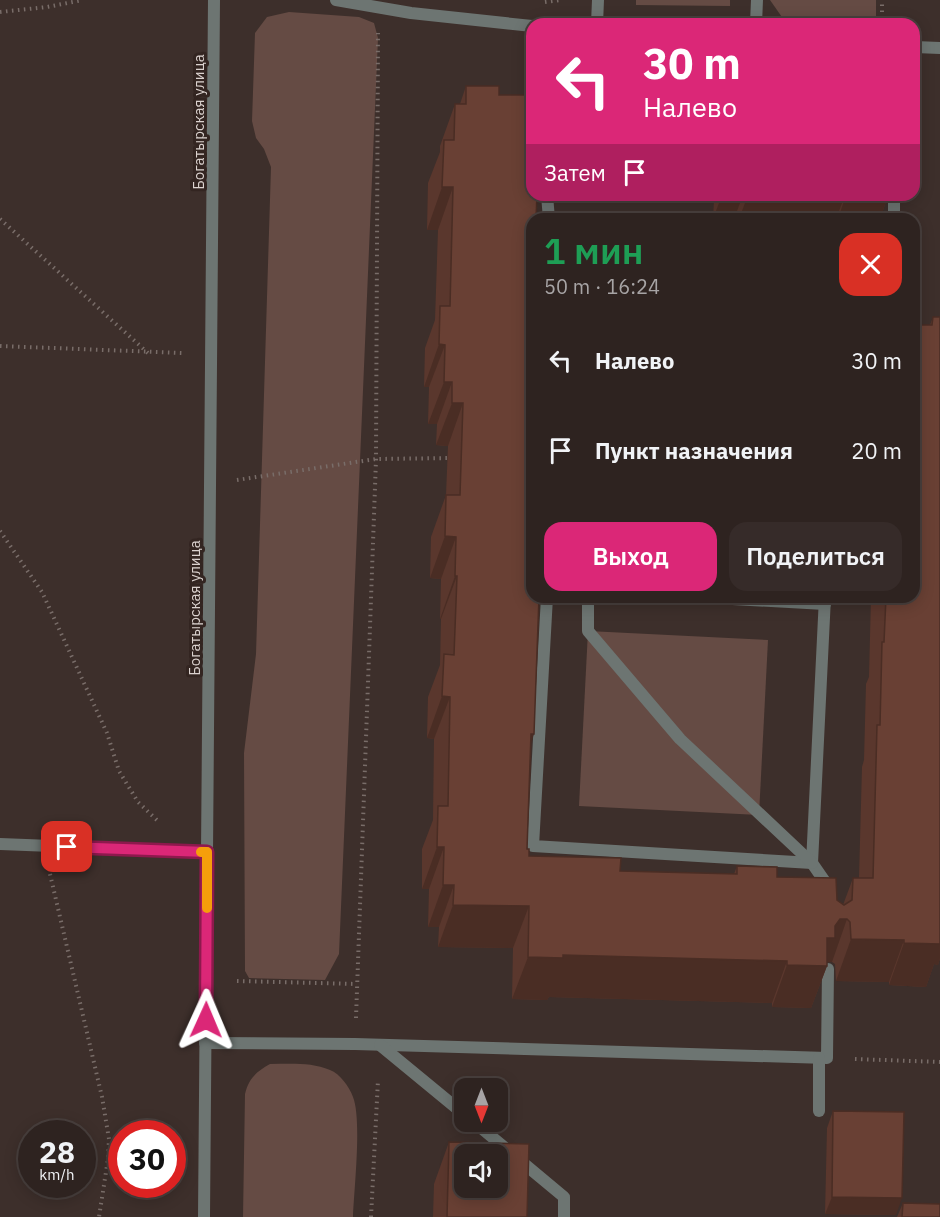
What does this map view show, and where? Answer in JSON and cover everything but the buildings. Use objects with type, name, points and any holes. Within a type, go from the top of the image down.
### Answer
[{"type":"street","name":"Богатырская улица","points":[[204,1217],[214,0]]},
{"type":"street","points":[[336,0],[378,9],[526,26]]},
{"type":"street","points":[[597,18],[598,0]]},
{"type":"street","points":[[756,18],[757,0]]},
{"type":"street","points":[[920,47],[940,48]]},
{"type":"street","points":[[547,603],[533,846],[812,863]]},
{"type":"street","points":[[588,603],[588,631],[680,739],[812,863],[830,888],[830,898]]},
{"type":"street","points":[[812,863],[825,603]]},
{"type":"street","points":[[0,844],[207,852]]},
{"type":"street","points":[[819,1112],[828,969]]},
{"type":"street","points":[[206,1042],[355,1044],[823,1058]]},
{"type":"street","points":[[380,1045],[454,1106]]},
{"type":"street","points":[[486,1132],[564,1197],[564,1217]]},
{"type":"path","points":[[0,12],[83,0]]},
{"type":"path","points":[[882,0],[882,18]]},
{"type":"path","points":[[355,1044],[376,459],[378,9]]},
{"type":"path","points":[[0,219],[148,352]]},
{"type":"path","points":[[0,346],[190,353]]},
{"type":"path","points":[[210,484],[376,459],[454,458]]},
{"type":"path","points":[[0,531],[42,592],[107,733],[119,771],[138,802],[159,822],[169,828]]},
{"type":"path","points":[[44,846],[102,1097],[109,1139],[99,1217]]},
{"type":"path","points":[[237,981],[357,984]]},
{"type":"path","points":[[371,1217],[380,1045]]},
{"type":"path","points":[[823,1058],[940,1062]]},
{"type":"shaded area","points":[[636,0],[730,0],[730,6],[636,5]]},
{"type":"shaded area","points":[[770,0],[876,0],[876,18],[783,18]]},
{"type":"shaded area","points":[[289,12],[359,17],[374,23],[378,38],[339,954],[325,980],[249,978],[245,971],[244,753],[256,654],[271,167],[264,149],[256,138],[252,121],[255,33],[267,17]]},
{"type":"shaded area","points":[[588,631],[768,640],[759,815],[579,806]]},
{"type":"shaded area","points":[[270,1064],[323,1067],[337,1074],[349,1089],[356,1107],[357,1121],[353,1217],[243,1217],[245,1094],[254,1076]]},
{"type":"slow traffic","points":[[201,852],[207,852],[207,908]]},
{"type":"route","points":[[67,847],[207,852],[206,1020]]}]
